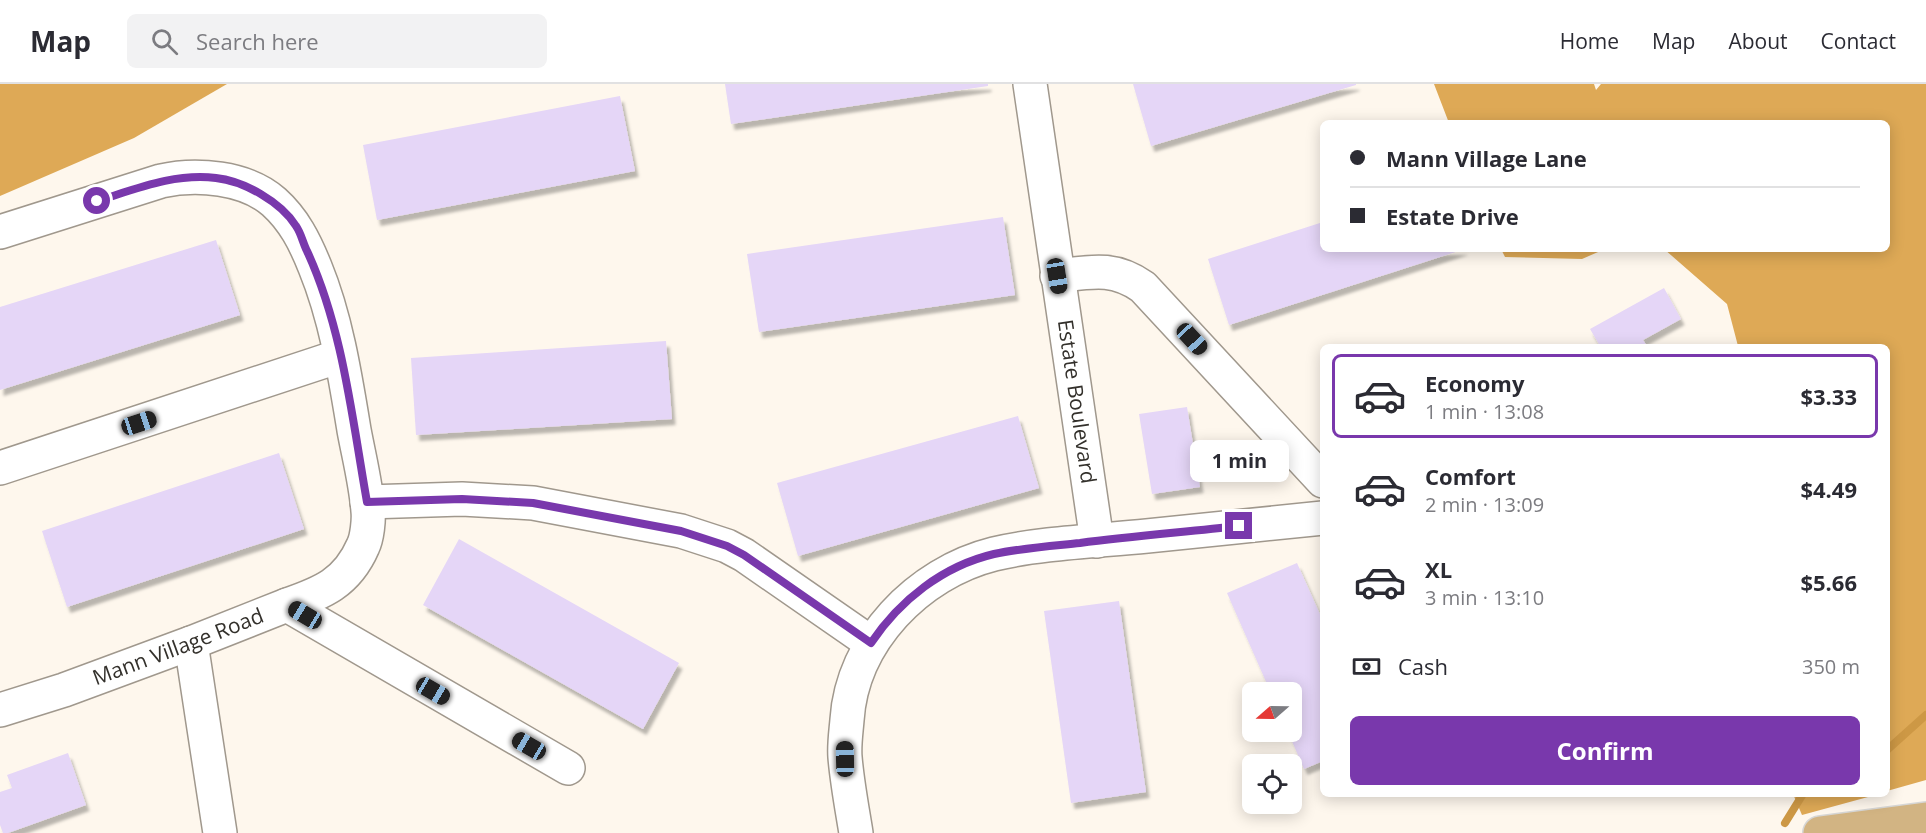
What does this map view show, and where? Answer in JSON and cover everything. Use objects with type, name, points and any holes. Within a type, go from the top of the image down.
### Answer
[{"type":"main road","points":[[1820,833],[1926,819]]},
{"type":"street","name":"Estate Boulevard","points":[[1030,84],[1097,541]]},
{"type":"street","points":[[0,232],[180,177],[219,178],[257,192],[274,202],[296,226],[315,266],[330,309],[369,514],[363,547],[352,567],[326,590],[287,605]]},
{"type":"street","points":[[1057,276],[1107,271],[1119,274],[1143,287],[1320,478]]},
{"type":"street","points":[[0,468],[340,356]]},
{"type":"street","points":[[367,502],[462,499],[533,503],[699,536],[744,555],[871,643]]},
{"type":"street","points":[[856,833],[845,759],[847,720],[852,694],[871,643],[902,605],[934,580],[978,559],[1005,552],[1320,518]]},
{"type":"street","name":"Mann Village Road","points":[[1,705],[64,690],[287,605],[568,768]]},
{"type":"street","points":[[191,643],[220,833]]},
{"type":"shaded area","points":[[0,84],[227,84],[134,138],[0,196]]},
{"type":"shaded area","points":[[1434,84],[1594,84],[1596,90],[1601,84],[1926,84],[1926,780],[1890,790],[1890,344],[1737,344],[1727,304],[1667,252],[1890,252],[1890,120],[1448,120]]},
{"type":"shaded area","points":[[1502,252],[1598,252],[1582,259],[1505,257]]},
{"type":"shaded area","points":[[1794,797],[1868,797],[1802,815]]},
{"type":"building","points":[[725,84],[988,84],[988,86],[731,124]]},
{"type":"building","points":[[1133,84],[1356,84],[1356,85],[1151,146]]},
{"type":"building","points":[[620,96],[635,171],[377,220],[363,145]]},
{"type":"building","points":[[1003,217],[1015,295],[759,332],[747,254]]},
{"type":"building","points":[[1320,223],[1320,252],[1456,252],[1229,325],[1208,259]]},
{"type":"building","points":[[216,240],[240,315],[0,390],[0,307]]},
{"type":"building","points":[[1664,288],[1681,319],[1643,340],[1646,344],[1599,344],[1590,329]]},
{"type":"building","points":[[666,341],[672,419],[416,435],[411,358]]},
{"type":"building","points":[[1187,407],[1200,487],[1152,494],[1139,414]]},
{"type":"building","points":[[1018,416],[1039,488],[798,556],[777,483]]},
{"type":"building","points":[[279,453],[304,529],[67,607],[42,531]]},
{"type":"building","points":[[459,539],[679,663],[643,729],[423,605]]},
{"type":"building","points":[[1297,563],[1320,614],[1320,762],[1304,769],[1302,754],[1298,754],[1292,742],[1302,742],[1302,682],[1266,682],[1227,593]]},
{"type":"building","points":[[1119,601],[1146,792],[1071,803],[1044,611]]},
{"type":"building","points":[[68,753],[86,805],[3,833],[0,825],[0,792],[12,788],[7,775]]},
{"type":"waterway","points":[[1890,747],[1926,715]]},
{"type":"waterway","points":[[1785,823],[1801,797]]},
{"type":"route","points":[[97,201],[174,178],[219,178],[257,192],[274,202],[288,216],[296,226],[315,266],[330,309],[367,502],[462,499],[533,503],[699,536],[744,555],[871,643],[885,624],[913,596],[945,573],[978,559],[1019,550],[1239,526]]}]
